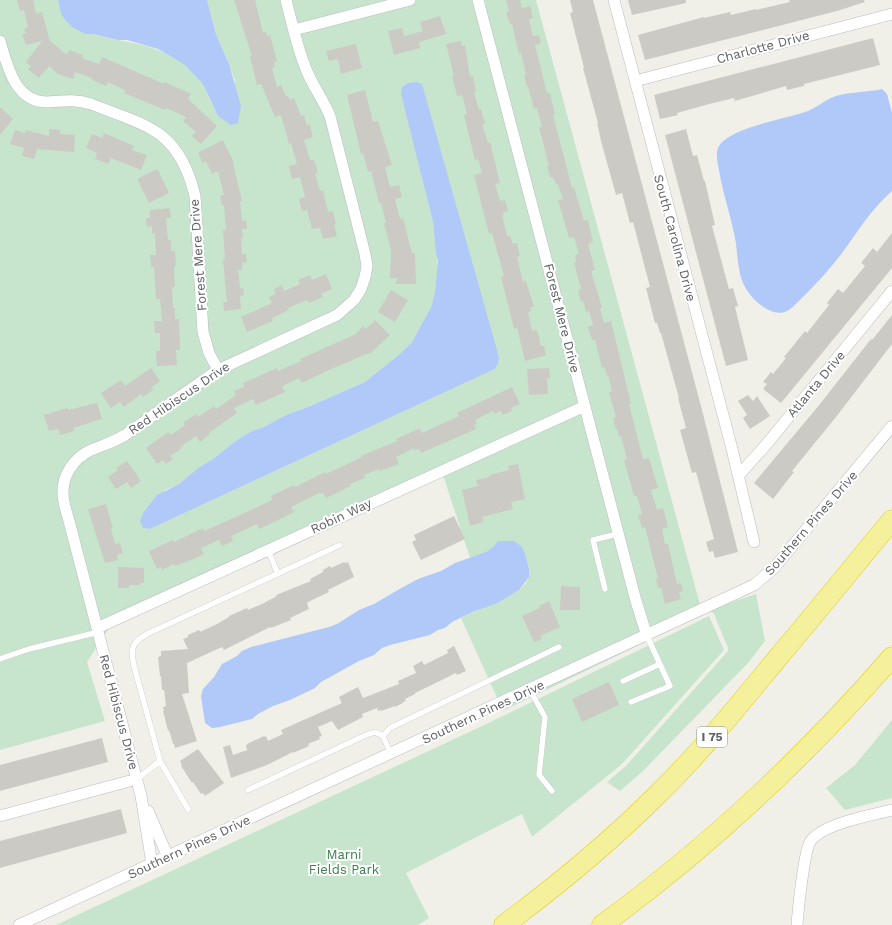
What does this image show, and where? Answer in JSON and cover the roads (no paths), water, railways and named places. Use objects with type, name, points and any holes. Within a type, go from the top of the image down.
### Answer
[{"type":"highway","name":"I 75","points":[[504,925],[580,866],[625,827],[659,793],[732,714],[892,520]]},
{"type":"highway","points":[[602,925],[679,866],[726,826],[822,734],[892,657]]},
{"type":"street","name":"Red Hibiscus Drive","points":[[152,864],[141,796],[69,521],[63,494],[64,484],[73,463],[82,455],[114,442],[218,370],[337,315],[354,300],[361,289],[367,266],[365,254],[333,127],[326,106],[302,60],[286,0]]},
{"type":"street","points":[[294,30],[410,0]]},
{"type":"street","name":"Forest Mere Drive","points":[[478,0],[618,534],[647,636]]},
{"type":"street","name":"South Carolina Drive","points":[[614,0],[738,476]]},
{"type":"street","name":"Charlotte Drive","points":[[635,82],[892,14]]},
{"type":"street","name":"Forest Mere Drive","points":[[0,41],[15,85],[24,94],[34,100],[46,102],[75,100],[91,104],[155,131],[172,147],[189,175],[195,196],[203,332],[209,353],[218,370]]},
{"type":"street","name":"Atlanta Drive","points":[[738,476],[765,446],[892,291]]},
{"type":"street","name":"Robin Way","points":[[98,630],[268,550],[585,406]]},
{"type":"street","name":"Southern Pines Drive","points":[[19,925],[743,592],[765,578],[892,426]]},
{"type":"street","points":[[738,476],[754,542]]},
{"type":"street","points":[[0,816],[137,779]]},
{"type":"street","name":"Red Hibiscus Drive","points":[[141,796],[168,856]]},
{"type":"street","points":[[797,925],[804,870],[810,842],[821,832],[837,824],[892,810]]},
{"type":"lane","points":[[605,589],[593,540],[618,534]]},
{"type":"lane","points":[[188,809],[160,761],[131,655],[132,646],[139,639],[149,634],[340,545]]},
{"type":"lane","points":[[268,550],[278,574]]},
{"type":"lane","points":[[0,659],[29,649],[98,630]]},
{"type":"lane","points":[[631,702],[670,686],[647,636]]},
{"type":"lane","points":[[383,736],[390,728],[559,647]]},
{"type":"lane","points":[[623,681],[660,664]]},
{"type":"lane","points":[[530,690],[545,717],[539,775],[552,791]]},
{"type":"lane","points":[[248,790],[375,732],[383,736],[391,754]]},
{"type":"lane","points":[[137,779],[160,761]]},
{"type":"water","points":[[58,0],[207,0],[216,34],[229,64],[241,106],[238,123],[231,125],[218,116],[203,84],[186,66],[179,61],[158,49],[127,40],[118,40],[93,34],[85,34],[72,27],[66,21],[61,14]]},
{"type":"water","points":[[416,82],[422,84],[499,357],[498,364],[495,369],[150,529],[143,528],[140,521],[143,513],[157,495],[179,484],[198,468],[250,432],[264,427],[286,415],[365,382],[401,353],[412,342],[431,307],[435,292],[438,261],[433,222],[401,94],[402,87],[408,83]]},
{"type":"water","points":[[882,89],[887,94],[892,113],[892,191],[870,215],[829,270],[794,306],[781,313],[768,310],[751,296],[742,280],[732,222],[718,165],[717,153],[719,146],[734,134],[759,125],[809,111],[837,96]]},
{"type":"water","points":[[498,541],[514,541],[521,546],[525,553],[529,569],[529,577],[519,590],[498,603],[475,611],[430,635],[382,648],[374,655],[359,661],[321,682],[315,688],[273,706],[252,719],[212,728],[205,723],[201,696],[203,689],[214,677],[222,664],[237,656],[242,651],[251,647],[337,624],[359,610],[374,604],[418,579],[441,571],[455,563],[486,552]]},
{"type":"park label","name":"Marni Fields Park","points":[[344,862]]}]
